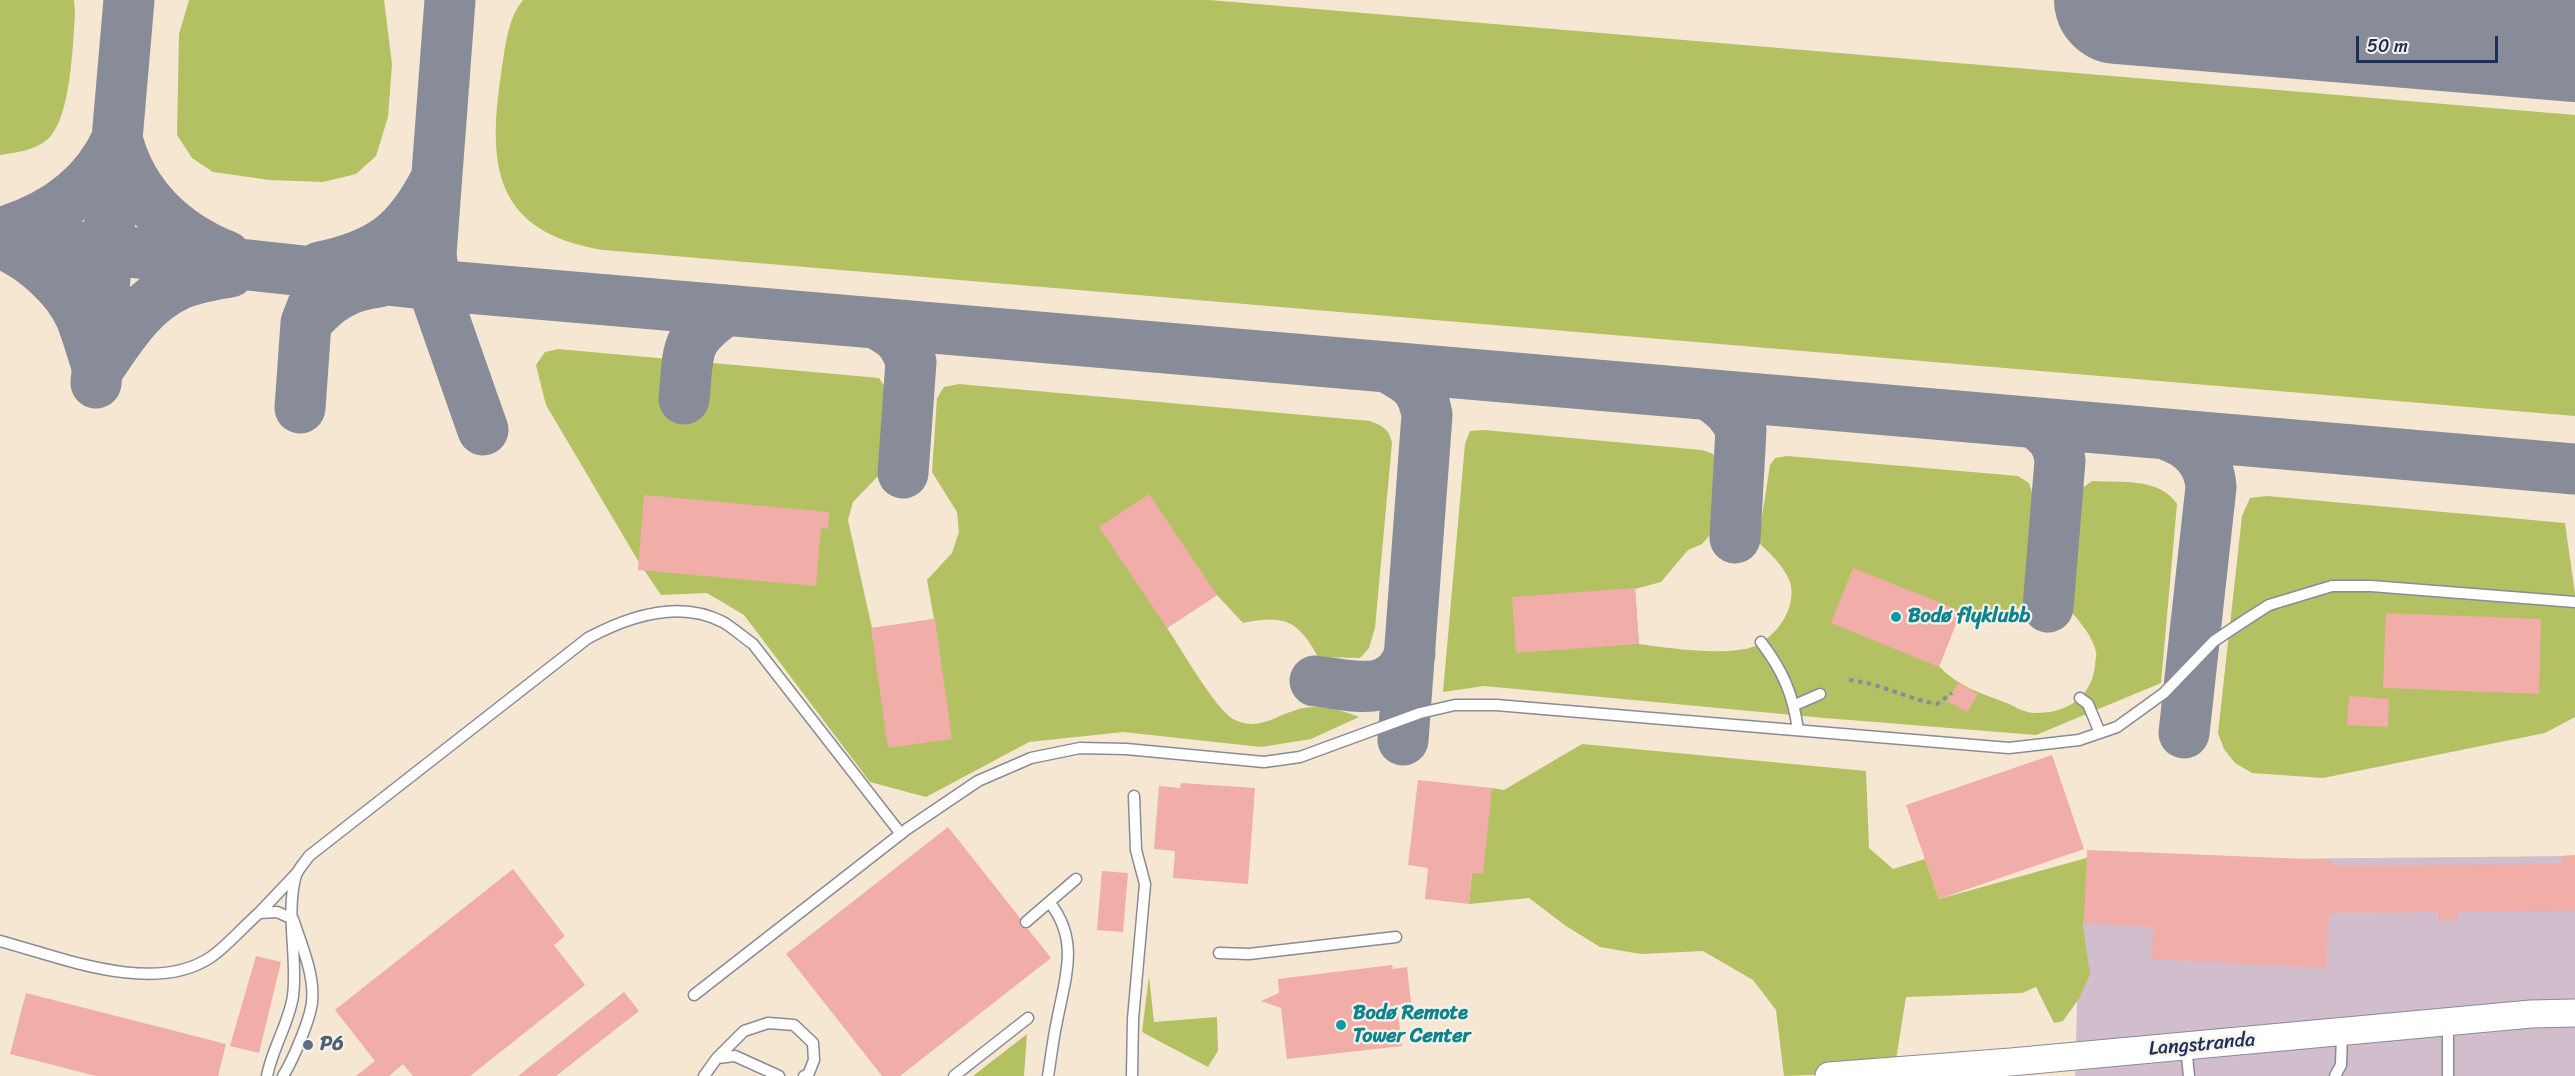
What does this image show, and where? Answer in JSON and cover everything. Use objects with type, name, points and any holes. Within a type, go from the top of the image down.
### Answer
[{"type":"street","name":"Langstranda","points":[[1829,1076],[2004,1070],[2186,1047],[2448,1022],[2575,1013]]},
{"type":"lane","points":[[694,995],[901,834],[978,781],[1031,758],[1080,748],[1126,749],[1264,762],[1300,756],[1420,713],[1455,705],[1496,705],[2009,748],[2079,740],[2117,727],[2164,693],[2214,641],[2247,619],[2269,605],[2332,586],[2371,586],[2575,602]]},
{"type":"lane","points":[[0,941],[121,972],[155,975],[188,968],[211,957],[259,913],[297,873],[309,856],[588,638],[616,622],[645,614],[685,611],[722,621],[753,644],[901,834]]},
{"type":"lane","points":[[1761,642],[1776,661],[1795,705],[1798,730]]},
{"type":"lane","points":[[1795,705],[1820,694]]},
{"type":"lane","points":[[2080,698],[2088,704],[2100,733]]},
{"type":"lane","points":[[1132,1076],[1133,1019],[1145,884],[1136,850],[1134,796]]},
{"type":"lane","points":[[267,1076],[271,1055],[292,1000],[296,968],[292,897],[297,873]]},
{"type":"lane","points":[[1026,922],[1076,879]]},
{"type":"lane","points":[[1048,1076],[1057,1019],[1069,970],[1070,951],[1065,929],[1050,903]]},
{"type":"lane","points":[[259,913],[277,912],[293,919],[307,962],[312,1001],[291,1062],[283,1076]]},
{"type":"lane","points":[[1219,953],[1249,954],[1396,937]]},
{"type":"lane","points":[[954,1076],[1028,1018]]},
{"type":"lane","points":[[2448,1022],[2448,1076]]},
{"type":"lane","points":[[704,1076],[717,1058],[744,1031],[768,1023],[794,1025],[813,1043],[814,1060],[808,1075],[804,1076]]},
{"type":"lane","points":[[2335,1076],[2341,1065],[2342,1032]]},
{"type":"lane","points":[[2186,1047],[2189,1076]]},
{"type":"lane","points":[[717,1058],[735,1056],[779,1076]]},
{"type":"lane","points":[[714,1076],[717,1058]]},
{"type":"path","points":[[1849,680],[1865,682],[1919,701],[1937,704],[1952,693]]},
{"type":"shaded area","points":[[2575,856],[2575,1076],[2075,1076],[2078,968],[2090,857],[2157,860]]},
{"type":"green space","points":[[0,0],[74,0],[75,13],[69,80],[62,115],[56,129],[48,139],[37,146],[0,155]]},
{"type":"green space","points":[[189,0],[384,0],[392,64],[388,117],[376,156],[356,174],[323,182],[270,180],[213,172],[192,158],[177,135],[179,34]]},
{"type":"green space","points":[[523,0],[1209,0],[2575,115],[2575,416],[603,250],[567,241],[540,228],[520,211],[506,190],[499,166],[496,139],[497,108],[508,35],[513,16]]},
{"type":"green space","points":[[558,349],[879,378],[887,390],[882,472],[853,502],[848,520],[872,628],[934,619],[927,580],[952,553],[959,532],[957,512],[932,472],[937,398],[944,387],[959,384],[1370,421],[1387,431],[1392,443],[1375,628],[1369,648],[1360,658],[1318,657],[1304,635],[1289,623],[1269,619],[1243,623],[1217,595],[1167,628],[1218,705],[1235,720],[1252,724],[1259,723],[1311,707],[1336,710],[1359,717],[1311,739],[1261,747],[1123,732],[1029,742],[926,797],[870,782],[744,615],[707,593],[661,595],[640,564],[546,405],[536,365],[545,352]]},
{"type":"green space","points":[[1484,430],[1702,450],[1713,454],[1716,461],[1711,534],[1702,544],[1688,550],[1661,582],[1635,589],[1639,644],[1681,649],[1730,651],[1755,646],[1777,629],[1787,613],[1791,595],[1789,580],[1778,562],[1758,542],[1770,465],[1775,458],[1787,456],[2018,476],[2029,483],[2033,495],[2023,604],[2008,616],[1994,619],[1961,611],[1939,666],[1970,689],[2033,713],[2056,711],[2082,696],[2092,678],[2095,666],[2096,654],[2092,640],[2069,609],[2081,489],[2092,481],[2150,485],[2169,495],[2177,504],[2161,683],[2036,735],[1484,686],[1443,692],[1465,444],[1470,431]]},
{"type":"green space","points":[[2267,496],[2565,523],[2575,594],[2575,717],[2545,733],[2323,778],[2252,773],[2235,763],[2224,749],[2218,733],[2242,516],[2250,498]]},
{"type":"green space","points":[[1582,744],[1866,771],[1869,848],[1893,869],[1925,859],[1939,899],[2090,857],[2083,926],[2090,974],[2080,997],[2063,1021],[2054,1023],[2036,987],[2022,993],[1906,997],[1894,1072],[1784,1076],[1776,1010],[1753,980],[1703,951],[1641,954],[1600,947],[1566,926],[1529,898],[1469,904],[1472,873],[1492,788],[1504,790]]},
{"type":"green space","points":[[1149,976],[1154,1022],[1217,1017],[1218,1051],[1208,1067],[1142,1032]]},
{"type":"green space","points":[[1027,1034],[1024,1076],[973,1076]]},
{"type":"building","points":[[1149,494],[1217,595],[1167,628],[1099,527]]},
{"type":"building","points":[[644,495],[829,512],[828,529],[821,528],[816,586],[638,570]]},
{"type":"building","name":"Bodø flyklubb","points":[[1853,568],[1961,611],[1939,667],[1831,623]]},
{"type":"building","points":[[1635,588],[1639,644],[1516,653],[1512,597]]},
{"type":"building","points":[[2386,613],[2541,619],[2539,694],[2383,688]]},
{"type":"building","points":[[935,619],[952,739],[888,748],[871,628]]},
{"type":"building","name":"Bodø flyklubb","points":[[1958,683],[1978,694],[1967,712],[1947,701]]},
{"type":"building","points":[[2349,696],[2389,699],[2388,727],[2347,725]]},
{"type":"building","points":[[2052,755],[2084,849],[1939,899],[1906,805]]},
{"type":"building","points":[[1418,780],[1492,788],[1483,874],[1472,873],[1469,904],[1425,899],[1428,868],[1408,865]]},
{"type":"building","points":[[1181,783],[1255,788],[1248,884],[1173,878],[1175,851],[1154,849],[1159,786],[1180,788]]},
{"type":"building","points":[[948,827],[1020,918],[1020,926],[1028,929],[1051,958],[900,1076],[882,1076],[786,954]]},
{"type":"building","points":[[2087,850],[2330,860],[2333,866],[2561,864],[2561,856],[2575,855],[2575,911],[2458,912],[2458,920],[2438,920],[2438,912],[2329,913],[2326,968],[2152,959],[2153,927],[2084,923]]},
{"type":"building","points":[[513,869],[565,936],[554,945],[585,985],[470,1076],[413,1076],[403,1064],[389,1076],[356,1076],[375,1061],[335,1010]]},
{"type":"building","points":[[1102,871],[1128,873],[1123,932],[1097,930]]},
{"type":"building","points":[[256,956],[281,962],[259,1053],[230,1046]]},
{"type":"building","name":"Bodø Remote Tower Center","points":[[1392,965],[1393,969],[1407,967],[1411,1003],[1397,1005],[1402,1046],[1287,1059],[1281,1008],[1261,1001],[1279,993],[1278,979]]},
{"type":"building","points":[[624,992],[639,1011],[556,1076],[518,1076]]},
{"type":"building","points":[[26,993],[226,1044],[218,1076],[96,1076],[10,1054]]},
{"type":"taxiway","points":[[96,383],[129,0]]},
{"type":"taxiway","points":[[450,0],[431,254],[436,296],[483,430]]},
{"type":"taxiway","points":[[2275,13],[2301,10],[2323,0]]},
{"type":"taxiway","points":[[2385,0],[2403,15],[2429,26]]},
{"type":"taxiway","points":[[0,233],[37,219],[69,199],[97,172],[117,139]]},
{"type":"taxiway","points":[[118,142],[134,180],[158,212],[189,237],[226,256]]},
{"type":"taxiway","points":[[320,267],[360,256],[390,239],[415,214],[436,179]]},
{"type":"taxiway","points":[[0,238],[433,285],[2575,469]]},
{"type":"taxiway","points":[[0,243],[24,255],[48,273],[67,295],[81,318],[96,363]]},
{"type":"taxiway","points":[[98,369],[132,322],[163,293],[189,281],[230,272]]},
{"type":"taxiway","points":[[306,323],[338,295],[347,290],[379,282]]},
{"type":"taxiway","points":[[300,408],[306,323],[318,292]]},
{"type":"taxiway","points":[[684,399],[688,357],[695,338],[712,320],[726,310]]},
{"type":"taxiway","points":[[875,323],[898,338],[911,362],[903,473]]},
{"type":"taxiway","points":[[1389,368],[1415,386],[1425,405],[1427,415],[1403,740]]},
{"type":"taxiway","points":[[1709,395],[1728,410],[1741,430],[1735,538]]},
{"type":"taxiway","points":[[2036,424],[2053,440],[2058,449],[2060,461],[2048,607]]},
{"type":"taxiway","points":[[2167,435],[2176,438],[2198,454],[2207,469],[2211,487],[2184,733]]},
{"type":"taxiway","points":[[1315,681],[1357,686],[1382,684],[1402,669],[1410,654]]},
{"type":"runway","points":[[2118,0],[2575,38]]},
{"type":"place","name":"Bodø flyklubb","points":[[1896,617]]},
{"type":"place","name":"Bodø Remote Tower Center","points":[[1341,1025]]},
{"type":"place","name":"P6","points":[[308,1045]]}]
